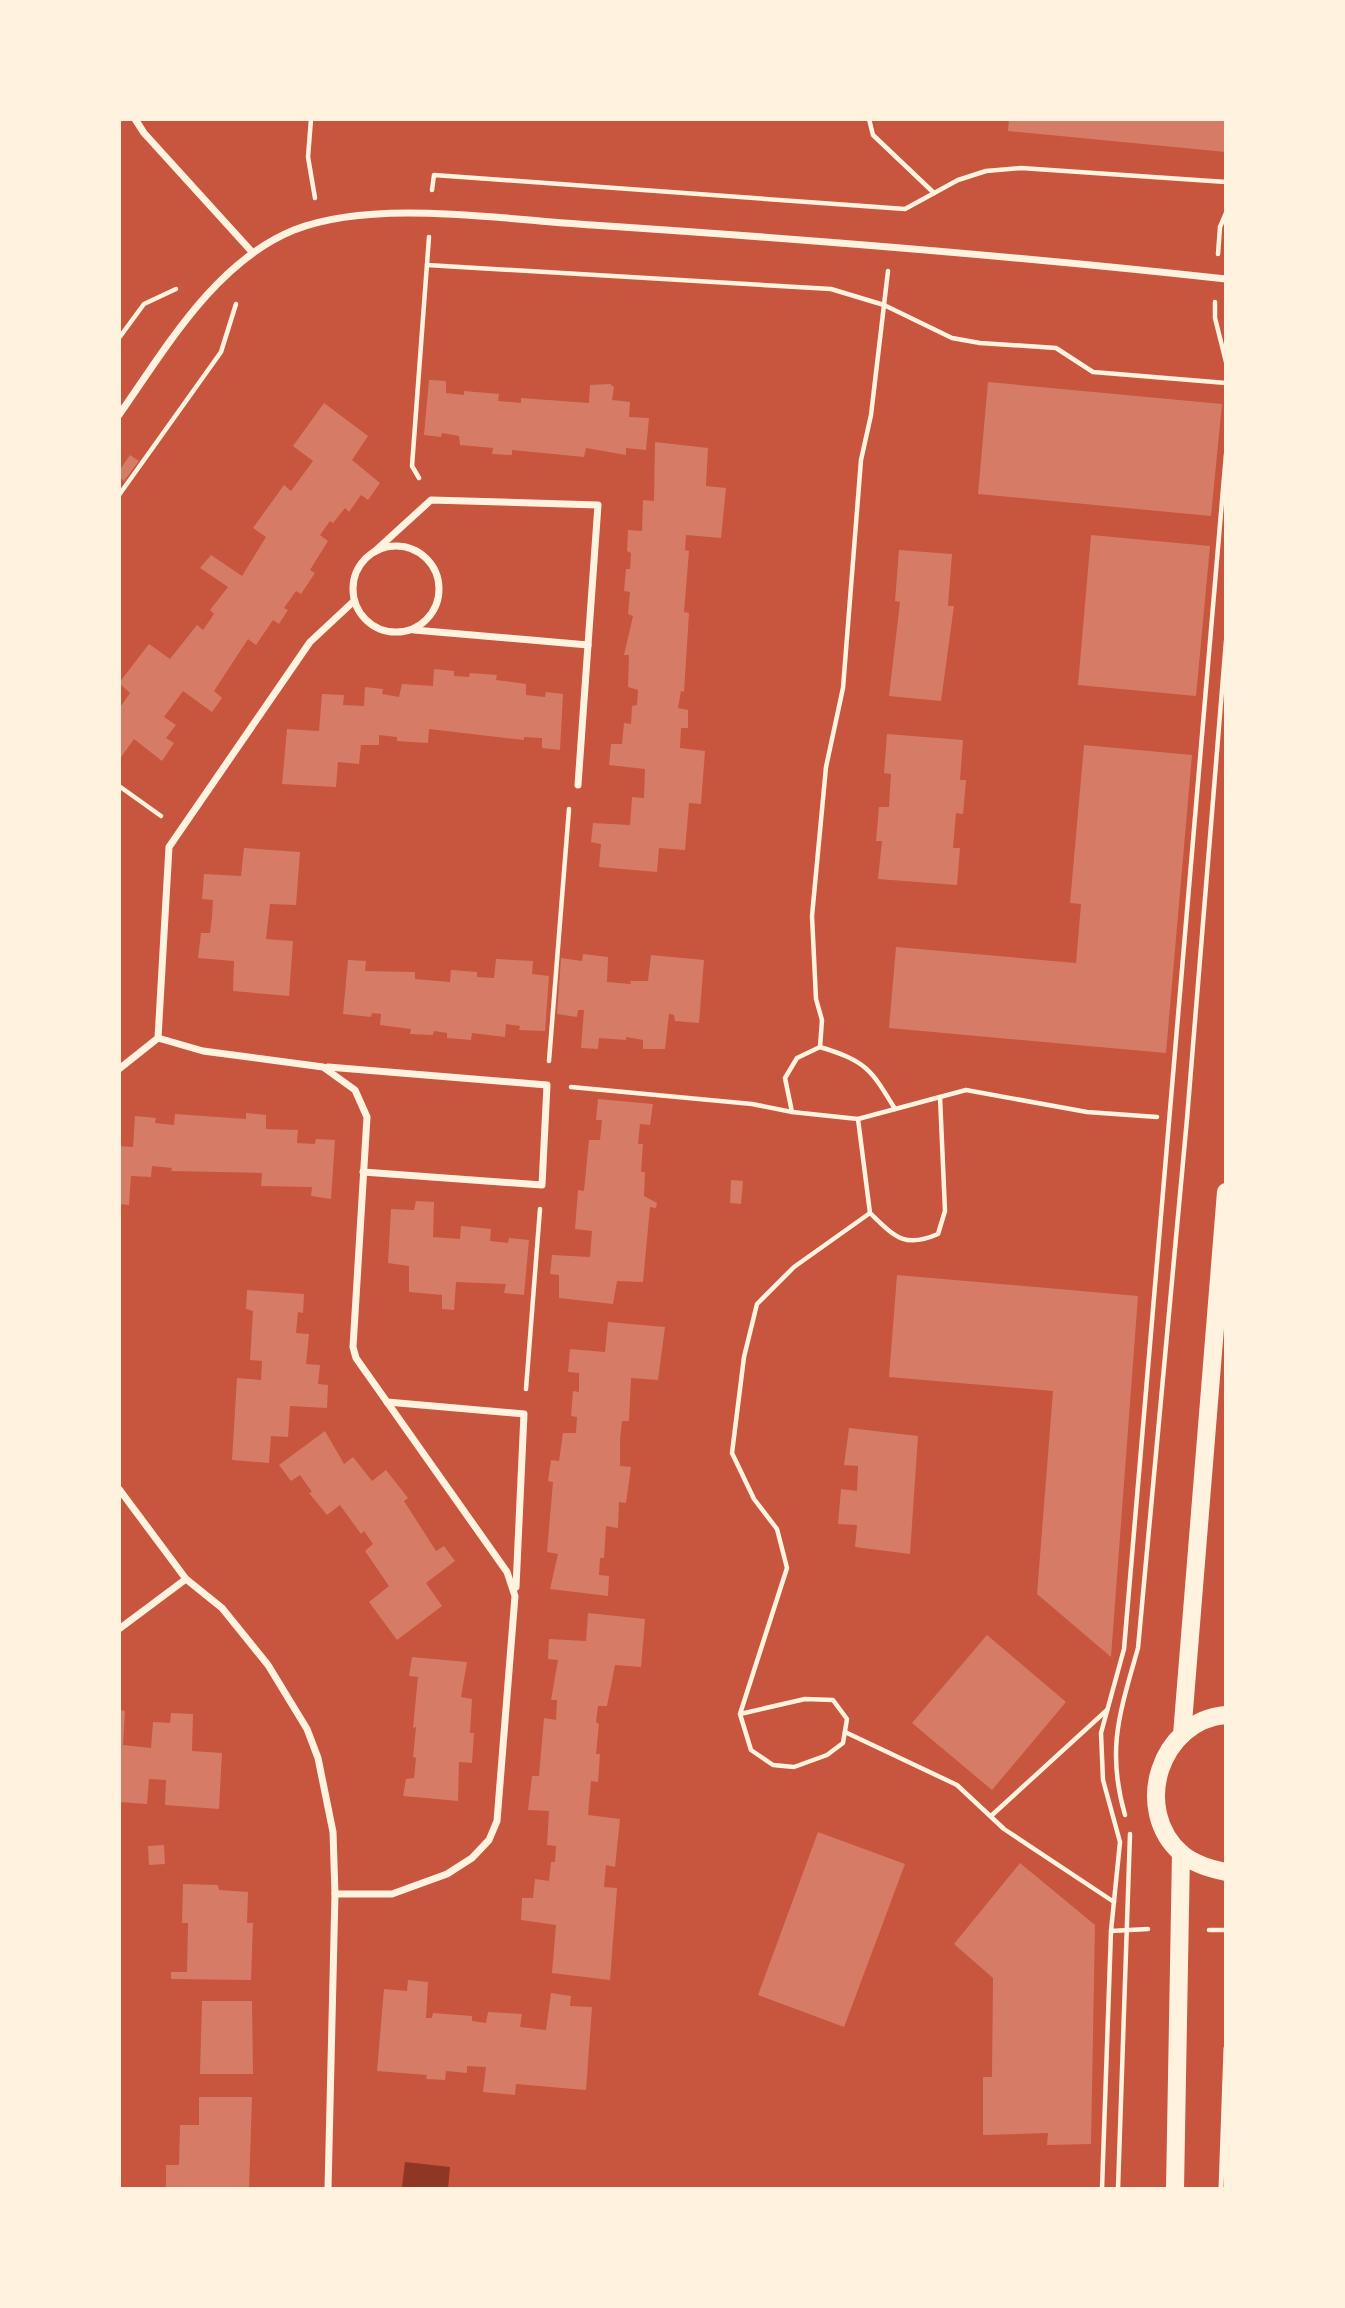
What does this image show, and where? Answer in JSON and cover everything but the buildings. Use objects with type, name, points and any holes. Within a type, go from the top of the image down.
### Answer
[{"type":"main road","points":[[1182,1735],[1226,1192]]},
{"type":"main road","points":[[1226,1715],[1197,1723],[1167,1751],[1160,1766],[1156,1799],[1165,1832],[1181,1853],[1210,1869],[1226,1872]]},
{"type":"main road","points":[[1175,2189],[1181,1853]]},
{"type":"street","points":[[135,119],[144,133],[253,253]]},
{"type":"street","points":[[119,415],[204,298],[253,253],[279,237],[319,221],[375,213],[891,245],[1226,279]]},
{"type":"street","points":[[578,785],[588,645],[598,505],[430,500],[374,552],[356,573],[354,601],[364,618],[376,628],[396,633],[413,630],[588,645]]},
{"type":"street","points":[[374,552],[391,547],[410,548],[424,556],[435,570],[439,589],[436,606],[427,620],[413,630]]},
{"type":"street","points":[[119,1069],[158,1038],[169,847],[310,642],[354,601]]},
{"type":"street","points":[[158,1038],[203,1051],[323,1067],[547,1085],[542,1185],[363,1172]]},
{"type":"street","points":[[323,1067],[355,1090],[367,1117],[353,1347],[387,1402],[507,1572],[515,1596]]},
{"type":"street","points":[[335,1894],[380,1895],[403,1890],[447,1874],[472,1857],[489,1840],[497,1821],[515,1596],[524,1414],[387,1402]]},
{"type":"street","points":[[119,1489],[186,1579],[230,1618],[268,1665],[307,1729],[329,1808],[335,1894],[328,2189]]},
{"type":"street","points":[[119,1629],[186,1579]]},
{"type":"lane","points":[[1221,2189],[1226,2048]]},
{"type":"path","points":[[311,119],[308,157],[319,221]]},
{"type":"path","points":[[869,119],[873,135],[934,193]]},
{"type":"path","points":[[430,500],[412,466],[434,175],[905,209],[958,180],[1021,167],[1226,182]]},
{"type":"path","points":[[820,1047],[822,1020],[816,999],[812,916],[826,767],[843,688],[861,460],[871,415],[891,245]]},
{"type":"path","points":[[427,265],[831,289],[884,305],[952,338],[979,343],[1056,348],[1093,372],[1226,383]]},
{"type":"path","points":[[119,495],[220,352],[237,302]]},
{"type":"path","points":[[1102,2189],[1114,1902],[1120,1842],[1103,1780],[1101,1733],[1124,1649],[1226,454]]},
{"type":"path","points":[[1118,2189],[1130,1833],[1114,1768],[1116,1728],[1140,1635],[1186,1132],[1226,641]]},
{"type":"path","points":[[578,785],[567,815],[547,1085],[752,1104],[792,1112],[858,1119],[966,1090],[1087,1112],[1157,1117]]},
{"type":"path","points":[[119,786],[180,830]]},
{"type":"path","points":[[792,1112],[785,1079],[797,1058],[820,1047],[849,1056],[873,1072],[895,1109]]},
{"type":"path","points":[[858,1119],[870,1213],[898,1239],[922,1241],[938,1234],[946,1211],[940,1097]]},
{"type":"path","points":[[524,1414],[542,1185]]},
{"type":"path","points":[[740,1714],[806,1699],[833,1700],[847,1719],[843,1743],[827,1755],[794,1767],[773,1765],[751,1750],[740,1714],[787,1568],[776,1529],[754,1499],[732,1452],[744,1357],[757,1304],[794,1267],[870,1213]]},
{"type":"path","points":[[991,1816],[1108,1709]]},
{"type":"path","points":[[845,1732],[957,1784],[1004,1829],[1114,1902]]},
{"type":"shaded area","points":[[405,2162],[450,2167],[448,2189],[402,2187]]}]
